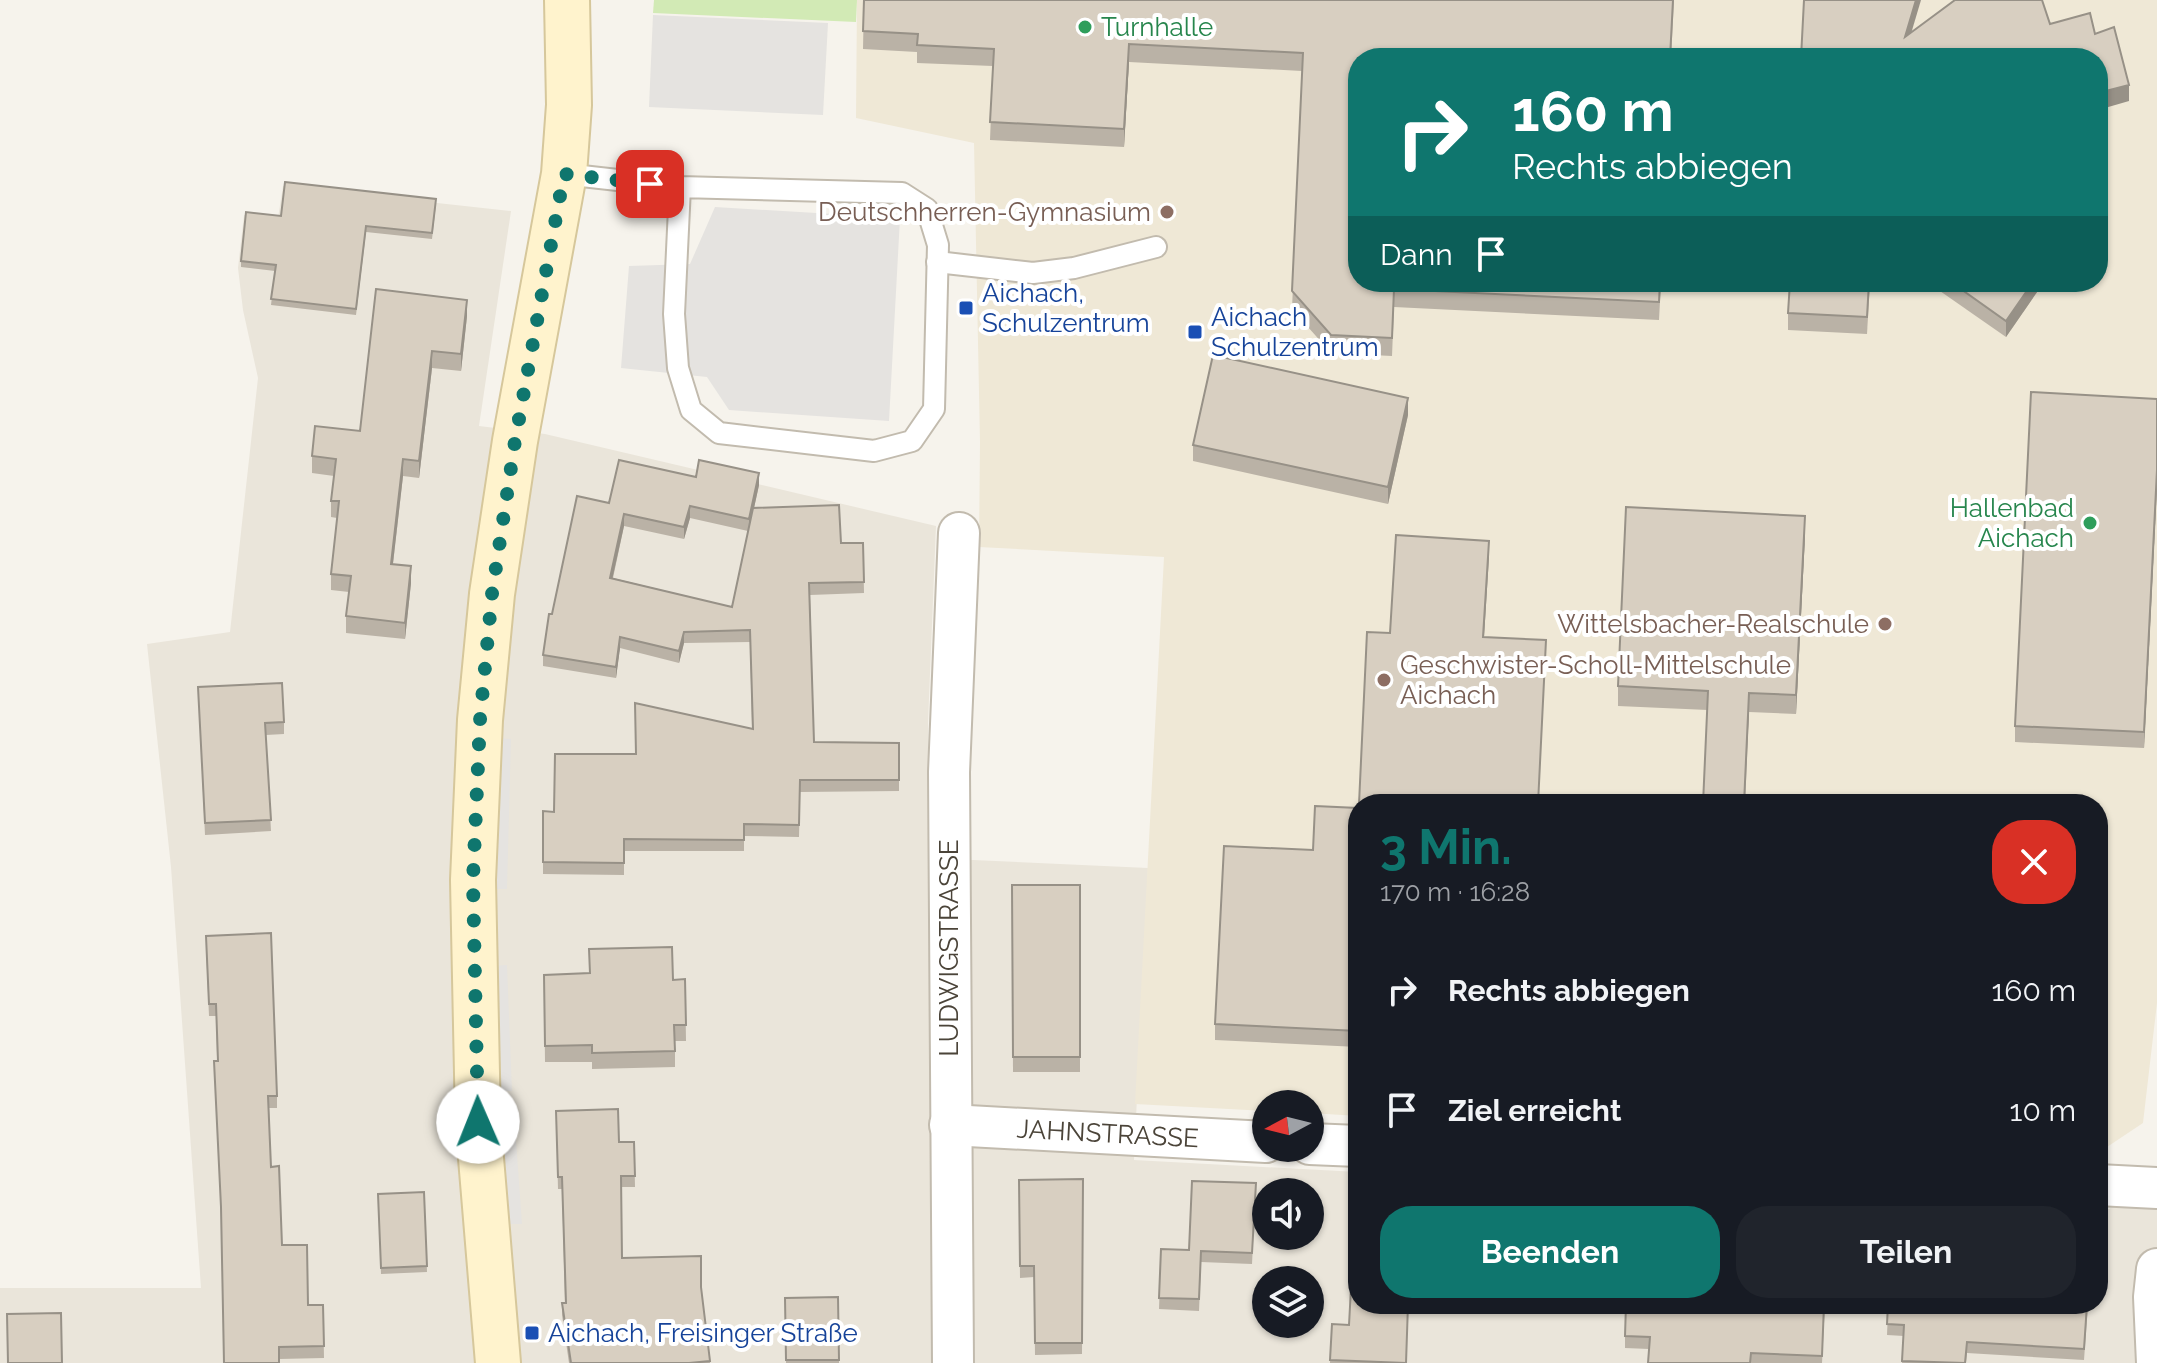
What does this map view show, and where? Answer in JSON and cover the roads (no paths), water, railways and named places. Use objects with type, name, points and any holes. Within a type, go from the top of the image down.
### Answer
[{"type":"main road","points":[[498,1363],[478,1122],[473,880],[480,720],[492,594],[515,441],[564,174],[569,105],[567,0]]},
{"type":"street","name":"LUDWIGSTRASSE","points":[[953,1363],[949,772],[959,533]]},
{"type":"street","name":"JAHNSTRASSE","points":[[950,1125],[1252,1141]]},
{"type":"street","points":[[1324,1145],[1348,1146]]},
{"type":"street","points":[[2108,1186],[2157,1188]]},
{"type":"street","points":[[2157,1269],[2154,1297],[2157,1363]]},
{"type":"lane","points":[[564,174],[680,187],[902,193],[927,209],[938,245],[934,409],[912,441],[874,451],[719,433],[691,410],[678,368],[674,314],[680,187]]},
{"type":"lane","points":[[937,262],[1033,273],[1074,268],[1156,247]]},
{"type":"place","name":"Turnhalle","points":[[1085,27]]},
{"type":"place","name":"Deutschherren-Gymnasium","points":[[1167,212]]},
{"type":"place","name":"Aichach, Schulzentrum","points":[[966,308]]},
{"type":"place","name":"Aichach Schulzentrum","points":[[1195,332]]},
{"type":"place","name":"Hallenbad Aichach","points":[[2090,523]]},
{"type":"place","name":"Wittelsbacher-Realschule","points":[[1885,624]]},
{"type":"place","name":"Geschwister-Scholl-Mittelschule Aichach","points":[[1384,680]]},
{"type":"place","name":"Aichach, Freisinger Straße","points":[[532,1333]]}]
